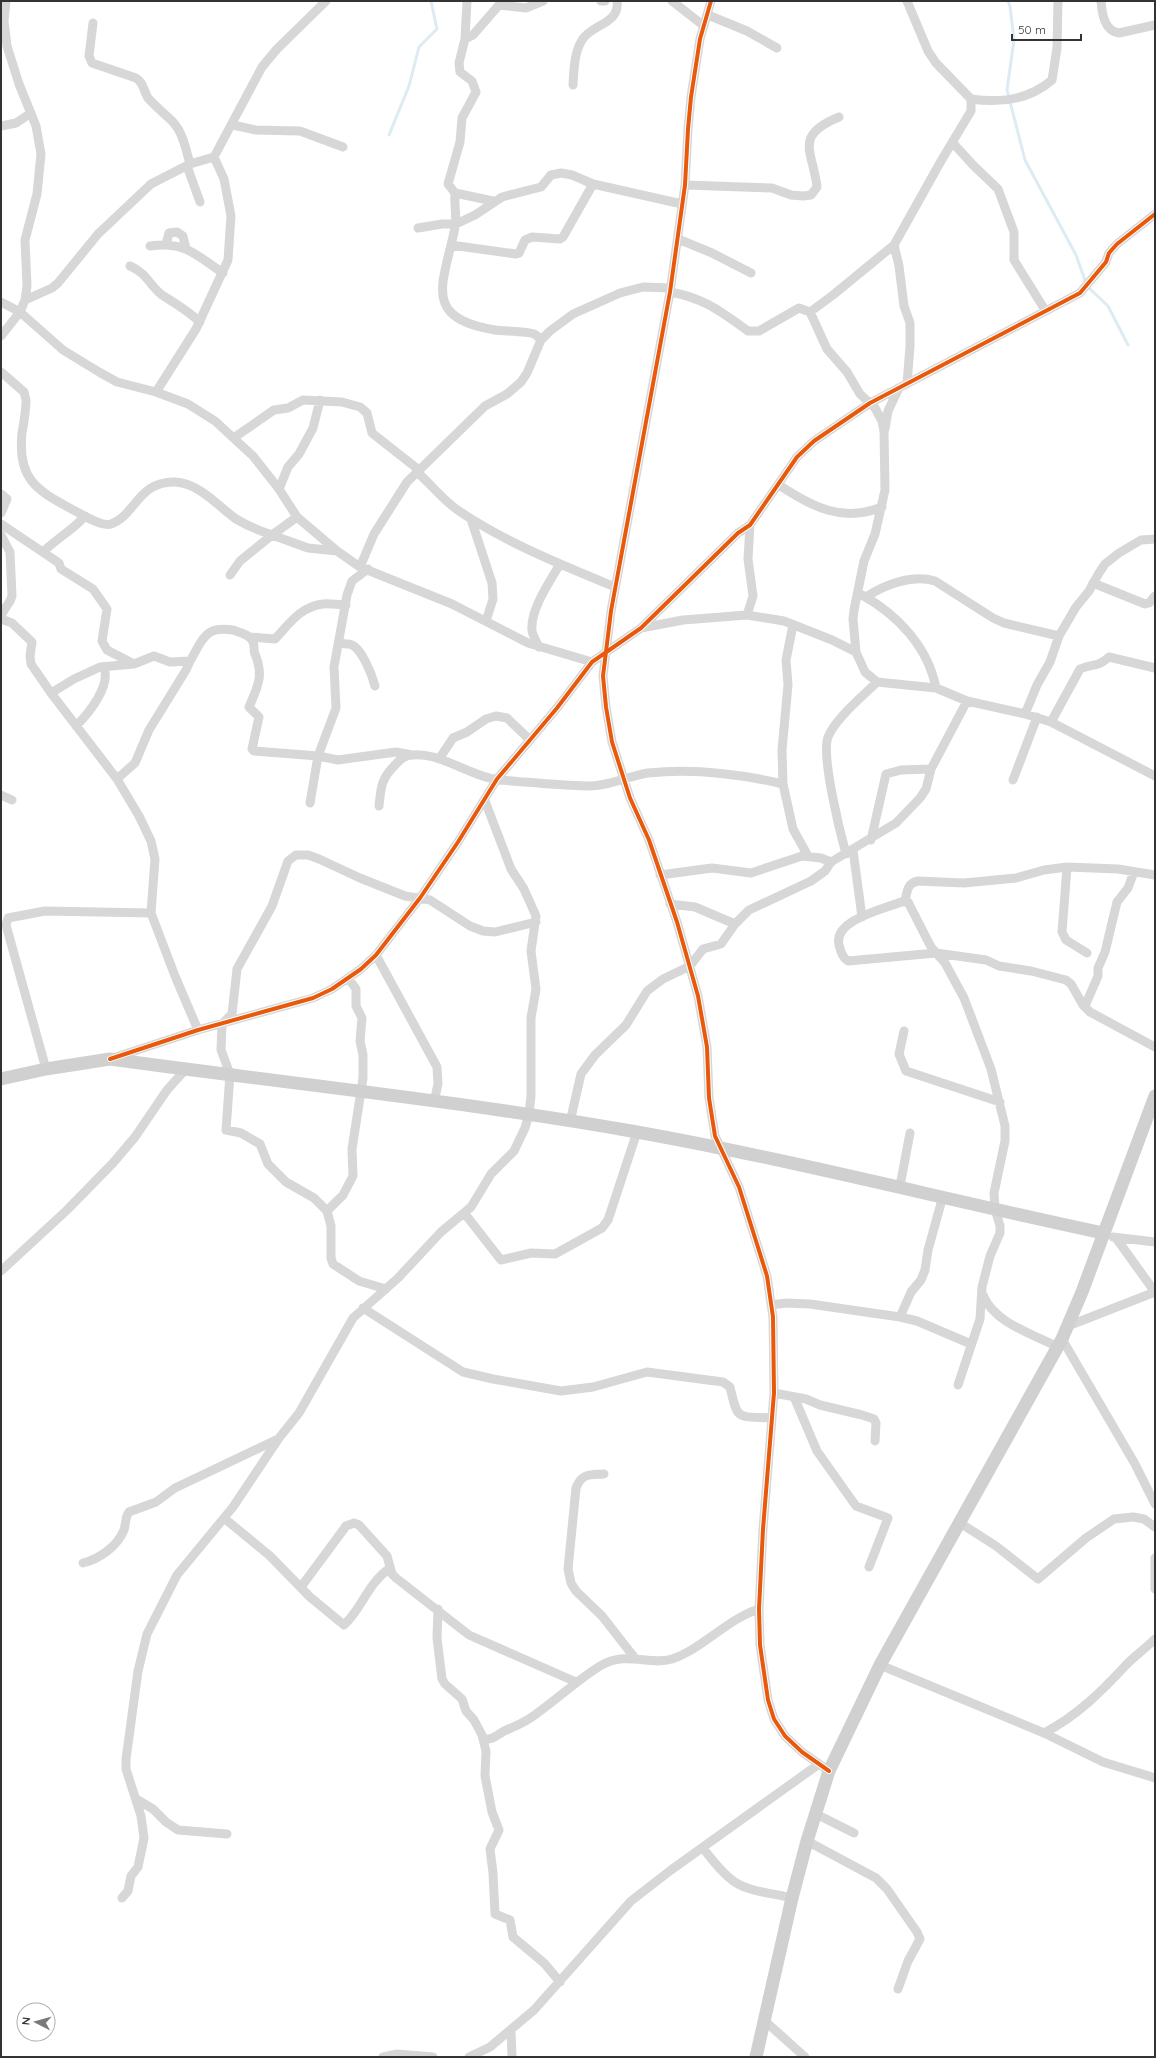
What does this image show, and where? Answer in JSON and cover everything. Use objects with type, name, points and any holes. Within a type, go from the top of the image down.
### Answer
[{"type":"street","points":[[1,336],[20,312],[25,300],[27,286],[25,240],[35,205],[41,171],[40,140],[19,84],[7,46],[4,21],[6,1]]},
{"type":"street","points":[[25,300],[52,288],[58,283],[98,234],[151,184],[188,165],[214,158],[233,125],[246,95],[262,67],[277,49],[326,1]]},
{"type":"street","points":[[467,1],[465,39],[459,64],[460,72],[472,81],[476,92],[462,118],[460,142],[450,172],[448,184],[455,193],[456,224],[442,287],[443,300],[448,311],[458,320],[501,331],[532,333],[541,340]]},
{"type":"street","points":[[465,39],[473,35],[499,5],[526,8],[542,1]]},
{"type":"street","points":[[600,1],[605,1]]},
{"type":"street","points":[[572,85],[575,60],[582,40],[588,32],[611,19],[617,8],[616,1]]},
{"type":"street","points":[[672,1],[687,15],[704,26]]},
{"type":"street","points":[[711,1],[704,26],[688,123],[685,185],[670,290],[615,587],[605,652],[603,676],[606,707],[612,742],[625,778],[630,798],[648,840],[690,966],[707,1047],[711,1121],[714,1136],[722,1149],[739,1187],[767,1276],[775,1349],[774,1393],[763,1529],[759,1609],[760,1645],[768,1700],[774,1719],[785,1736],[824,1767]]},
{"type":"street","points":[[907,1],[928,52],[936,63],[971,99],[1002,101],[1026,95],[1051,82],[1053,78],[1057,48],[1058,1]]},
{"type":"street","points":[[1101,1],[1107,27],[1114,33],[1155,25]]},
{"type":"street","points":[[708,15],[747,32],[778,48]]},
{"type":"street","points":[[93,23],[90,60],[97,66],[136,78],[142,82],[145,93],[151,102],[158,110],[173,122],[177,128],[200,202]]},
{"type":"street","points":[[810,312],[894,245],[971,111],[971,99]]},
{"type":"street","points":[[1,126],[16,122],[31,113]]},
{"type":"street","points":[[685,185],[772,188],[792,195],[811,195],[817,187],[810,153],[810,142],[814,131],[824,123],[839,117]]},
{"type":"street","points":[[233,125],[256,130],[300,131],[342,147]]},
{"type":"street","points":[[952,142],[998,189],[1014,232],[1014,260],[1045,310]]},
{"type":"street","points":[[156,392],[200,322],[228,260],[231,240],[231,216],[224,179],[214,158]]},
{"type":"street","points":[[418,228],[442,224],[456,224],[475,215],[492,201],[541,187],[551,175],[561,173],[572,175],[594,184],[682,204]]},
{"type":"street","points":[[451,244],[516,254],[519,253],[525,240],[532,237],[560,239],[563,237],[594,184]]},
{"type":"street","points":[[455,193],[492,201]]},
{"type":"street","points":[[1,1079],[46,1069],[110,1059],[198,1030],[314,998],[349,979],[376,955],[420,898],[485,801],[497,779],[592,662],[641,628],[738,533],[750,525],[780,485],[797,457],[814,441],[870,403],[898,390],[906,384],[1080,293],[1106,262],[1109,253],[1117,244],[1154,217]]},
{"type":"street","points":[[166,244],[169,233],[177,232],[183,236],[186,249]]},
{"type":"street","points":[[678,239],[712,253],[751,272]]},
{"type":"street","points":[[150,246],[166,244],[186,249],[223,273]]},
{"type":"street","points":[[894,245],[899,266],[904,306],[910,323],[910,346],[906,384]]},
{"type":"street","points":[[130,266],[139,270],[162,295],[182,306],[200,322]]},
{"type":"street","points":[[310,802],[318,756],[336,708],[334,667],[347,595],[352,581],[364,568],[374,534],[407,482],[485,406],[507,394],[521,382],[528,373],[541,340],[550,331],[573,314],[602,300],[643,287],[670,290],[705,302],[753,332],[759,331],[799,308],[810,312],[827,349],[847,372],[860,394],[870,403],[882,421],[884,431],[884,490],[882,507],[875,534],[864,562],[862,595],[853,619],[856,652],[865,672],[877,682],[936,688],[967,701],[1025,714],[1051,722],[1155,776]]},
{"type":"street","points":[[1,302],[20,312],[77,360],[117,382],[156,392],[188,404],[215,421],[235,437],[253,456],[279,489],[297,517],[337,551],[364,568],[452,604],[511,635],[539,647],[592,662]]},
{"type":"street","points":[[1,372],[24,392],[26,400],[22,454],[23,466],[28,477],[46,495],[85,516],[106,525],[110,524],[119,519],[148,489],[174,482],[187,484],[213,500],[236,519],[254,529],[308,548],[337,551]]},
{"type":"street","points":[[884,431],[888,411],[898,390]]},
{"type":"street","points":[[235,437],[274,410],[288,408],[303,400],[342,402],[360,406],[367,413],[372,433],[418,471],[448,503],[470,520],[560,564],[615,587]]},
{"type":"street","points":[[279,489],[288,467],[298,454],[313,428],[320,400]]},
{"type":"street","points":[[780,485],[798,497],[826,510],[847,515],[868,513],[882,507]]},
{"type":"street","points":[[1,494],[7,499],[1,513]]},
{"type":"street","points":[[43,552],[53,541],[79,523],[85,516]]},
{"type":"street","points":[[230,575],[240,561],[297,517]]},
{"type":"street","points":[[470,520],[492,583],[492,599],[486,621]]},
{"type":"street","points":[[1,524],[59,563],[61,569],[93,589],[107,609],[102,641],[107,650],[134,664]]},
{"type":"street","points":[[747,615],[753,596],[748,559],[750,525]]},
{"type":"street","points":[[1,535],[10,552],[12,596],[1,614]]},
{"type":"street","points":[[1025,714],[1036,685],[1050,662],[1059,636],[1106,564],[1119,553],[1141,540],[1155,539]]},
{"type":"street","points":[[539,647],[531,632],[534,616],[538,605],[560,564]]},
{"type":"street","points":[[862,595],[887,585],[927,578],[935,581],[993,618],[1004,623],[1059,636]]},
{"type":"street","points":[[1093,583],[1144,604],[1150,603],[1155,596]]},
{"type":"street","points":[[862,595],[891,614],[909,633],[929,664],[936,688]]},
{"type":"street","points":[[117,780],[135,763],[149,730],[186,670],[204,636],[216,629],[230,630],[250,637],[275,639],[298,614],[306,609],[324,604],[346,605]]},
{"type":"street","points":[[641,628],[683,620],[747,615],[770,618],[793,625],[832,640],[856,652]]},
{"type":"street","points":[[1,619],[12,623],[32,642],[30,656],[31,664],[51,693],[117,780],[145,828],[154,854],[151,913],[175,976],[198,1030]]},
{"type":"street","points":[[793,625],[786,660],[788,684],[782,750],[783,784],[793,829],[808,856]]},
{"type":"street","points":[[250,637],[253,642],[254,653],[260,666],[259,684],[249,707],[259,717],[252,749],[256,753],[318,756],[338,760],[396,752],[413,756]]},
{"type":"street","points":[[339,644],[349,644],[357,648],[369,669],[375,686]]},
{"type":"street","points":[[51,693],[79,676],[104,667],[134,664],[154,656],[170,662],[190,661]]},
{"type":"street","points":[[1051,722],[1080,670],[1088,666],[1099,665],[1109,657],[1155,668]]},
{"type":"street","points":[[76,726],[100,693],[106,678],[104,667]]},
{"type":"street","points":[[862,917],[850,852],[833,800],[827,741],[839,720],[877,682]]},
{"type":"street","points":[[570,1122],[577,1086],[587,1066],[626,1025],[647,991],[663,979],[690,966],[702,949],[721,944],[735,924],[749,910],[818,876],[830,866],[831,862],[871,840],[896,823],[920,798],[926,788],[931,769],[967,701]]},
{"type":"street","points":[[439,759],[447,743],[453,738],[467,732],[486,719],[496,716],[507,718],[530,740]]},
{"type":"street","points":[[1013,780],[1037,717]]},
{"type":"street","points":[[379,806],[384,777],[405,756],[423,755],[439,759],[475,774],[497,779],[587,786],[646,774],[681,770],[766,780],[783,784]]},
{"type":"street","points":[[871,840],[886,774],[900,770],[931,769]]},
{"type":"street","points":[[1,795],[12,800]]},
{"type":"street","points":[[122,1898],[128,1891],[131,1876],[138,1867],[143,1848],[143,1830],[136,1799],[126,1769],[126,1759],[138,1671],[147,1634],[178,1576],[242,1495],[279,1438],[306,1402],[348,1325],[363,1308],[386,1289],[441,1232],[465,1214],[491,1174],[514,1151],[530,1114],[531,1018],[536,989],[532,951],[536,922],[534,910],[511,869],[485,801]]},
{"type":"street","points":[[386,1289],[359,1280],[333,1264],[331,1258],[330,1226],[327,1211],[314,1198],[286,1182],[268,1164],[260,1144],[241,1133],[226,1130],[230,1074],[221,1050],[222,1024],[232,1014],[237,969],[264,922],[286,864],[292,857],[302,855],[319,859],[360,878],[406,896],[430,900],[470,926],[489,932],[520,927],[536,922]]},
{"type":"street","points":[[660,875],[712,868],[751,873],[791,859],[808,856],[821,858],[831,862]]},
{"type":"street","points":[[905,901],[908,887],[913,882],[964,883],[1016,878],[1044,870],[1067,867],[1118,869],[1155,875]]},
{"type":"street","points":[[1067,867],[1062,932],[1066,940],[1087,953]]},
{"type":"street","points":[[1085,1006],[1098,976],[1098,968],[1105,952],[1117,902],[1128,888],[1134,872]]},
{"type":"street","points":[[905,901],[862,917],[846,926],[840,933],[839,942],[842,954],[848,961],[936,953],[986,960],[999,966],[1060,978],[1071,984],[1090,1012],[1155,1047]]},
{"type":"street","points":[[905,901],[912,906],[927,939],[945,963],[964,998],[991,1069],[1005,1126],[1005,1141],[995,1184],[995,1209],[1000,1226],[1000,1234],[990,1256],[982,1286],[985,1302],[997,1314],[1021,1330],[1060,1343],[1135,1464],[1155,1504]]},
{"type":"street","points":[[670,904],[695,908],[735,924]]},
{"type":"street","points":[[46,1069],[6,921],[12,917],[45,911],[151,913]]},
{"type":"street","points":[[376,955],[438,1068],[438,1084],[434,1102]]},
{"type":"street","points":[[327,1211],[343,1195],[354,1176],[352,1149],[361,1092],[364,1060],[360,1041],[362,1018],[356,1006],[356,989],[349,979]]},
{"type":"street","points":[[904,1031],[899,1054],[906,1071],[1000,1102]]},
{"type":"street","points":[[110,1059],[530,1114],[570,1122],[637,1132],[900,1186],[1103,1233],[1116,1238],[1155,1242]]},
{"type":"street","points":[[1,1271],[67,1210],[113,1163],[135,1137],[167,1090],[186,1069]]},
{"type":"street","points":[[756,2057],[792,1898],[807,1841],[816,1814],[824,1767],[1060,1343],[1068,1326],[1155,1096]]},
{"type":"street","points":[[465,1214],[501,1260],[531,1253],[555,1254],[602,1228],[608,1220],[637,1132]]},
{"type":"street","points":[[900,1186],[910,1133]]},
{"type":"street","points":[[900,1317],[909,1295],[925,1270],[928,1250],[943,1196]]},
{"type":"street","points":[[1068,1326],[1155,1292],[1116,1238]]},
{"type":"street","points":[[958,1385],[980,1319],[983,1295]]},
{"type":"street","points":[[771,1305],[786,1303],[810,1304],[900,1317],[917,1321],[971,1344]]},
{"type":"street","points":[[363,1308],[463,1372],[561,1391],[597,1386],[647,1372],[723,1382],[730,1387],[732,1404],[738,1414],[743,1416],[772,1418]]},
{"type":"street","points":[[774,1393],[870,1417],[876,1423],[875,1441]]},
{"type":"street","points":[[794,1397],[817,1451],[853,1502],[864,1509],[888,1518],[869,1567]]},
{"type":"street","points":[[83,1563],[98,1557],[116,1543],[123,1531],[129,1512],[156,1502],[175,1488],[279,1438]]},
{"type":"street","points":[[604,1474],[584,1476],[578,1483],[573,1510],[568,1570],[576,1592],[602,1616],[634,1657]]},
{"type":"street","points":[[960,1523],[996,1546],[1038,1579],[1080,1542],[1114,1519],[1133,1517],[1144,1519],[1155,1527]]},
{"type":"street","points":[[224,1518],[270,1556],[301,1587],[344,1625],[354,1614],[376,1578],[390,1568]]},
{"type":"street","points":[[301,1587],[350,1523],[358,1525],[368,1538],[387,1556],[390,1568],[396,1578],[438,1609],[468,1635],[576,1682]]},
{"type":"street","points":[[1155,1558],[1155,1589]]},
{"type":"street","points":[[438,1609],[437,1638],[442,1679],[449,1689],[462,1699],[466,1711],[474,1720],[483,1739],[486,1751],[485,1776],[492,1812],[499,1830],[490,1849],[495,1914],[510,1920],[513,1937],[544,1963],[560,1982]]},
{"type":"street","points":[[483,1739],[491,1740],[526,1721],[576,1682],[608,1662],[634,1657],[662,1660],[677,1657],[707,1640],[738,1617],[759,1609]]},
{"type":"street","points":[[1044,1733],[1060,1724],[1100,1694],[1129,1663],[1155,1639]]},
{"type":"street","points":[[880,1665],[1044,1733],[1103,1762],[1155,1778]]},
{"type":"street","points":[[469,2057],[484,2052],[511,2031],[534,2010],[631,1901],[703,1848],[824,1767]]},
{"type":"street","points":[[136,1799],[153,1809],[166,1822],[178,1830],[227,1834]]},
{"type":"street","points":[[816,1814],[854,1834]]},
{"type":"street","points":[[807,1841],[876,1878],[887,1889],[917,1932],[920,1939],[908,1961],[898,1989]]},
{"type":"street","points":[[703,1848],[724,1875],[736,1884],[748,1890],[792,1898]]},
{"type":"street","points":[[765,2021],[805,2057]]},
{"type":"street","points":[[511,2031],[512,2057]]},
{"type":"street","points":[[383,2057],[397,2054],[433,2057]]},
{"type":"waterway","points":[[389,135],[409,86],[419,47],[437,29],[431,1]]},
{"type":"waterway","points":[[1008,1],[1010,6],[1014,40],[1007,90],[1025,160],[1076,255],[1087,286],[1108,306],[1128,345]]},
{"type":"cycle path","points":[[711,1],[700,39],[691,97],[685,185],[670,292],[611,611],[603,676],[606,707],[612,742],[630,798],[649,840],[677,922],[698,996],[707,1047],[709,1098],[715,1136],[739,1187],[767,1276],[773,1317],[774,1393],[763,1529],[759,1609],[760,1645],[768,1700],[774,1719],[785,1736],[802,1752],[829,1771]]},
{"type":"cycle path","points":[[110,1059],[198,1030],[313,998],[332,989],[361,969],[376,955],[420,898],[458,842],[497,779],[557,708],[592,662],[641,628],[738,533],[750,525],[797,457],[814,441],[870,403],[1080,293],[1106,262],[1109,253],[1117,244],[1155,214]]}]
